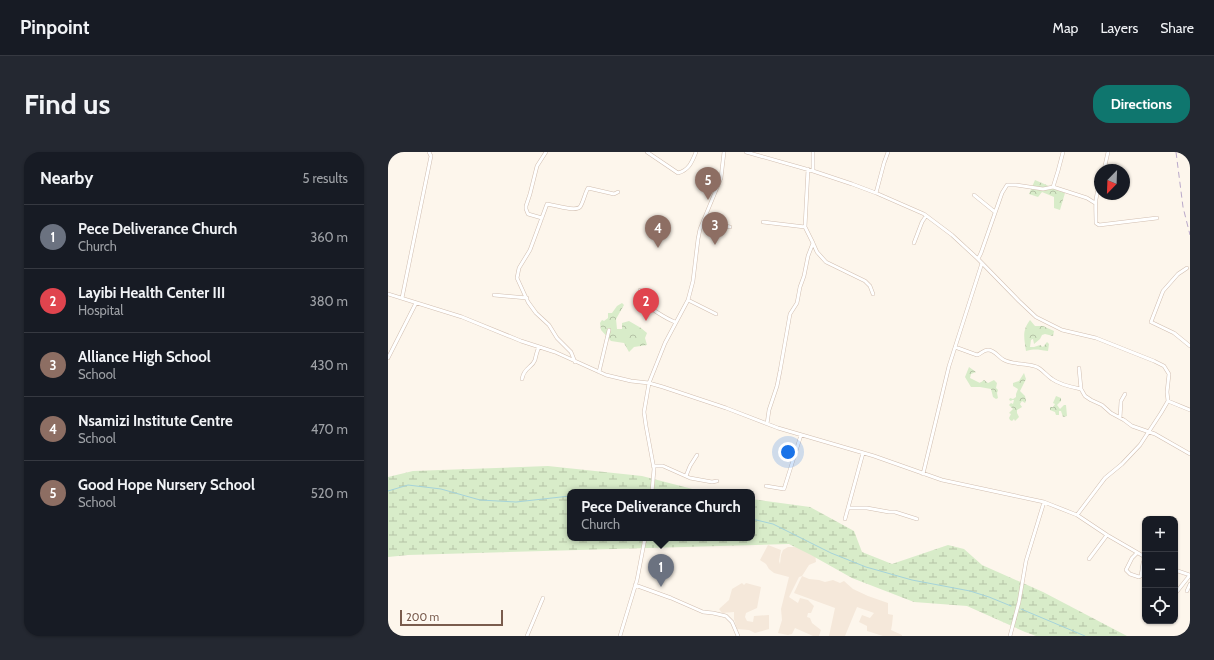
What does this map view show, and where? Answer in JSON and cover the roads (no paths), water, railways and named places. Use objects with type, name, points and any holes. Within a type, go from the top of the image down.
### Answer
[{"type":"street","points":[[402,298],[431,156],[430,152]]},
{"type":"street","points":[[542,218],[528,214],[526,206],[537,166],[546,152]]},
{"type":"street","points":[[647,152],[679,173],[690,166],[696,152]]},
{"type":"street","points":[[652,489],[653,466],[645,420],[645,404],[650,383],[664,344],[688,300],[694,275],[698,239],[703,221],[721,178],[724,152]]},
{"type":"street","points":[[746,152],[808,169],[876,193],[926,216],[952,235],[1028,309],[1045,322],[1067,332],[1096,338],[1164,366],[1169,374],[1167,392],[1168,401],[1140,445],[1105,478],[1077,515]]},
{"type":"street","points":[[813,152],[813,171]]},
{"type":"street","points":[[876,193],[888,152]]},
{"type":"street","points":[[1053,187],[1063,152]]},
{"type":"street","points":[[1105,164],[1108,152]]},
{"type":"street","points":[[808,169],[805,227],[817,252],[826,262],[865,281],[870,286],[873,294]]},
{"type":"street","points":[[978,259],[1002,193],[1007,185],[1043,189],[1053,187],[1087,198],[1095,203]]},
{"type":"street","points":[[575,362],[572,354],[557,338],[549,325],[538,315],[526,298],[516,276],[530,250],[548,204],[572,209],[579,208],[588,188],[614,194],[618,192]]},
{"type":"street","points":[[974,195],[995,212]]},
{"type":"street","points":[[1095,200],[1096,223],[1099,225],[1156,218]]},
{"type":"street","points":[[914,243],[922,222],[926,216]]},
{"type":"street","points":[[703,221],[730,227]]},
{"type":"street","points":[[763,222],[805,227]]},
{"type":"street","points":[[767,424],[769,410],[777,386],[790,314],[797,303],[808,256],[813,243]]},
{"type":"street","points":[[923,474],[949,366],[982,263]]},
{"type":"street","points":[[1187,268],[1178,274],[1163,291],[1151,322],[1174,333],[1190,346]]},
{"type":"street","points":[[640,290],[642,301],[666,318],[675,322]]},
{"type":"street","points":[[388,294],[462,317],[610,376],[631,381],[650,383],[701,399],[767,424],[863,453],[942,480],[1044,502],[1077,515],[1142,556]]},
{"type":"street","points":[[494,295],[526,298]]},
{"type":"street","points":[[688,300],[716,314]]},
{"type":"street","points":[[388,356],[416,303]]},
{"type":"street","points":[[599,372],[609,330]]},
{"type":"street","points":[[522,379],[524,372],[535,360],[539,347]]},
{"type":"street","points":[[955,347],[977,356],[990,350],[996,353],[1003,360],[1038,367],[1054,381],[1081,389]]},
{"type":"street","points":[[1079,368],[1081,389],[1085,396],[1102,405],[1111,414],[1132,426],[1150,431],[1190,454]]},
{"type":"street","points":[[1120,418],[1121,402],[1125,394]]},
{"type":"street","points":[[1168,401],[1190,410]]},
{"type":"street","points":[[766,486],[784,489],[801,435]]},
{"type":"street","points":[[845,519],[863,453]]},
{"type":"street","points":[[686,476],[697,455]]},
{"type":"street","points":[[653,466],[662,466],[686,476],[712,482],[717,481]]},
{"type":"street","points":[[1010,636],[1019,602],[1026,561],[1044,502]]},
{"type":"street","points":[[848,508],[867,508],[895,512],[917,519]]},
{"type":"street","points":[[1089,558],[1107,535]]},
{"type":"street","points":[[620,636],[635,585],[644,541]]},
{"type":"street","points":[[1136,553],[1126,570],[1130,574],[1139,577],[1141,576],[1142,569]]},
{"type":"street","points":[[1178,571],[1190,575],[1178,590]]},
{"type":"street","points":[[1187,591],[1190,584]]},
{"type":"street","points":[[635,585],[671,598],[702,612],[726,616],[732,622],[738,636]]},
{"type":"street","points":[[527,636],[543,598]]},
{"type":"waterway","points":[[388,491],[408,485],[441,489],[480,500],[516,502],[567,496]]},
{"type":"waterway","points":[[755,520],[773,524],[831,553],[866,567],[912,580],[970,591],[1011,606]]},
{"type":"waterway","points":[[1021,609],[1085,636]]},
{"type":"railway","points":[[1176,152],[1183,207],[1190,235]]},
{"type":"place","name":"Good Hope Nursery School","points":[[708,200]]},
{"type":"place","name":"Alliance High School","points":[[715,245]]},
{"type":"place","name":"Nsamizi Institute Centre","points":[[658,248]]},
{"type":"place","name":"Layibi Health Center III","points":[[646,321]]},
{"type":"place","name":"Pece Deliverance Church","points":[[661,587]]}]
